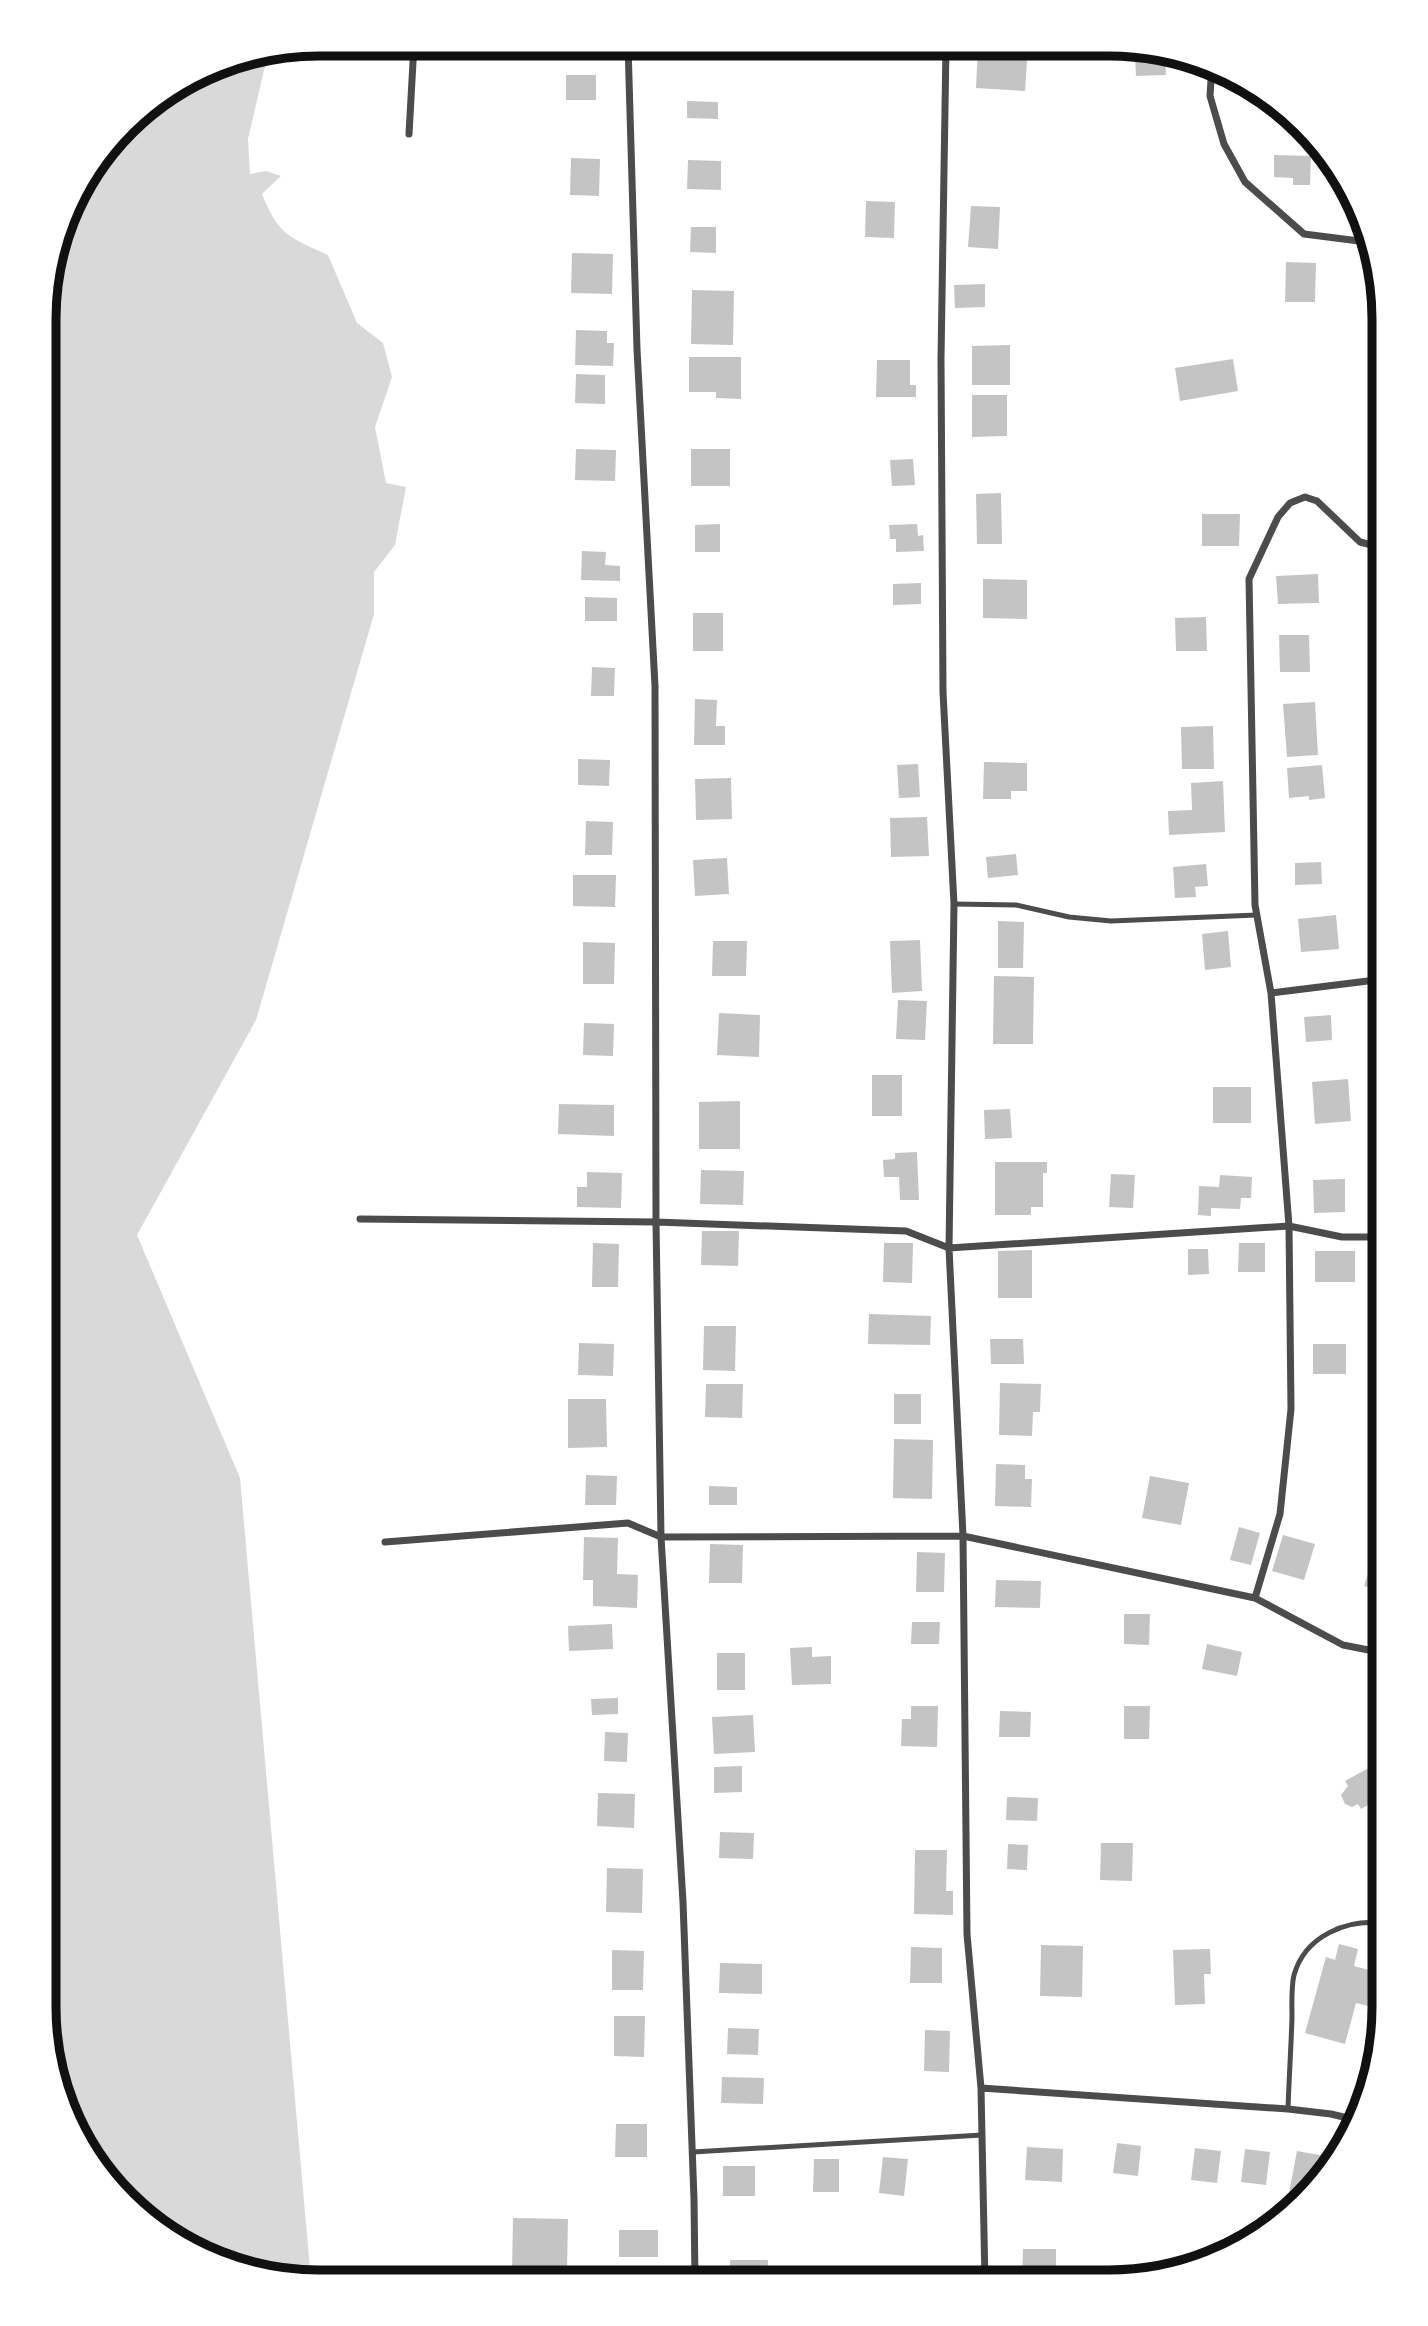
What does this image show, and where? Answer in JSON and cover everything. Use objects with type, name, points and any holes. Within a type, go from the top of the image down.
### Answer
[{"type":"street","points":[[409,134],[413,56]]},
{"type":"street","points":[[628,56],[637,349],[654,686],[656,1222],[661,1537],[683,1902],[695,2270]]},
{"type":"street","points":[[946,56],[941,359],[943,692],[954,904],[949,1248],[963,1536],[967,1934],[981,2088],[985,2270]]},
{"type":"street","points":[[1211,77],[1210,96],[1224,144],[1245,182],[1304,233],[1360,240]]},
{"type":"street","points":[[1255,1598],[1280,1514],[1290,1409],[1289,1226],[1270,993],[1257,915],[1249,579],[1278,517],[1290,503],[1305,498],[1317,501],[1360,542],[1372,545]]},
{"type":"street","points":[[1270,993],[1372,980]]},
{"type":"street","points":[[360,1219],[656,1222],[906,1231],[949,1248],[1289,1226],[1342,1237],[1372,1237]]},
{"type":"street","points":[[385,1542],[628,1523],[661,1537],[963,1536],[1255,1598],[1343,1645],[1372,1651]]},
{"type":"street","points":[[981,2088],[1288,2109],[1347,2118]]},
{"type":"lane","points":[[954,904],[1016,905],[1069,917],[1111,921],[1257,915]]},
{"type":"lane","points":[[1288,2109],[1294,1977],[1302,1955],[1320,1938],[1343,1926],[1372,1922]]},
{"type":"lane","points":[[693,2152],[982,2135]]},
{"type":"shaded area","points":[[292,58],[265,66],[248,139],[250,174],[266,171],[281,176],[262,194],[274,219],[294,239],[328,255],[357,323],[383,343],[392,377],[375,427],[386,483],[406,487],[395,545],[374,572],[374,614],[256,1020],[137,1235],[240,1478],[310,2269],[268,2265],[218,2250],[173,2226],[133,2193],[100,2153],[76,2108],[61,2058],[56,2007],[58,285],[65,251],[83,203],[110,159],[133,133],[173,100],[203,83],[251,65]]},
{"type":"building","points":[[978,56],[1027,56],[1025,91],[976,88]]},
{"type":"building","points":[[1135,58],[1165,62],[1166,75],[1136,76]]},
{"type":"building","points":[[566,75],[596,75],[596,100],[566,100]]},
{"type":"building","points":[[687,101],[718,102],[718,119],[687,118]]},
{"type":"building","points":[[1274,155],[1311,156],[1310,185],[1293,185],[1293,178],[1274,177]]},
{"type":"building","points":[[571,158],[600,159],[599,196],[570,195]]},
{"type":"building","points":[[688,160],[721,161],[721,190],[687,189]]},
{"type":"building","points":[[866,201],[895,202],[894,238],[865,237]]},
{"type":"building","points":[[971,206],[1000,207],[998,249],[968,247]]},
{"type":"building","points":[[691,227],[716,227],[716,253],[690,252]]},
{"type":"building","points":[[572,253],[613,254],[612,294],[571,293]]},
{"type":"building","points":[[1286,262],[1316,263],[1315,302],[1285,302]]},
{"type":"building","points":[[985,284],[985,307],[955,308],[954,285]]},
{"type":"building","points":[[692,290],[734,291],[733,345],[691,344]]},
{"type":"building","points":[[576,330],[607,331],[607,343],[614,343],[613,366],[575,365]]},
{"type":"building","points":[[1010,345],[1010,385],[972,385],[972,346]]},
{"type":"building","points":[[689,357],[741,357],[741,399],[716,398],[716,392],[689,392]]},
{"type":"building","points":[[1233,359],[1238,391],[1180,401],[1175,368]]},
{"type":"building","points":[[877,360],[910,360],[910,385],[916,385],[916,397],[876,397]]},
{"type":"building","points":[[576,374],[605,375],[605,404],[575,403]]},
{"type":"building","points":[[972,395],[1007,395],[1007,436],[972,437]]},
{"type":"building","points":[[576,449],[616,450],[615,481],[575,480]]},
{"type":"building","points":[[691,449],[730,449],[730,486],[691,486]]},
{"type":"building","points":[[913,459],[915,485],[892,486],[890,460]]},
{"type":"building","points":[[1001,493],[1002,544],[977,544],[976,494]]},
{"type":"building","points":[[1202,514],[1240,514],[1239,546],[1202,546]]},
{"type":"building","points":[[720,524],[720,552],[695,552],[695,525]]},
{"type":"building","points":[[917,524],[918,536],[923,535],[924,551],[896,552],[896,539],[890,539],[889,525]]},
{"type":"building","points":[[582,551],[606,552],[605,565],[620,566],[620,581],[581,580]]},
{"type":"building","points":[[1318,574],[1319,603],[1278,604],[1276,576]]},
{"type":"building","points":[[983,579],[1027,580],[1027,619],[983,618]]},
{"type":"building","points":[[921,583],[921,604],[893,605],[893,584]]},
{"type":"building","points":[[585,597],[617,598],[617,621],[585,621]]},
{"type":"building","points":[[693,613],[723,613],[723,651],[693,651]]},
{"type":"building","points":[[1206,617],[1207,651],[1176,651],[1175,618]]},
{"type":"building","points":[[1279,635],[1309,635],[1310,672],[1280,672]]},
{"type":"building","points":[[592,667],[615,668],[614,696],[591,696]]},
{"type":"building","points":[[695,699],[717,700],[716,726],[725,726],[725,745],[694,745]]},
{"type":"building","points":[[1315,702],[1318,755],[1287,757],[1283,704]]},
{"type":"building","points":[[1213,726],[1214,769],[1182,769],[1181,727]]},
{"type":"building","points":[[578,759],[610,760],[609,786],[578,785]]},
{"type":"building","points":[[984,762],[1027,763],[1027,791],[1011,791],[1011,799],[983,799]]},
{"type":"building","points":[[918,764],[920,797],[899,798],[897,765]]},
{"type":"building","points":[[1322,765],[1325,798],[1289,798],[1287,768]]},
{"type":"building","points":[[731,778],[732,819],[696,820],[695,779]]},
{"type":"building","points":[[1223,781],[1225,832],[1169,835],[1168,811],[1192,810],[1191,783]]},
{"type":"building","points":[[927,817],[929,856],[891,857],[890,818]]},
{"type":"building","points":[[586,821],[613,822],[612,855],[585,855]]},
{"type":"building","points":[[1016,854],[1018,875],[988,878],[986,857]]},
{"type":"building","points":[[727,858],[729,894],[695,896],[693,860]]},
{"type":"building","points":[[1321,862],[1322,884],[1295,885],[1295,863]]},
{"type":"building","points":[[1206,864],[1208,886],[1195,887],[1196,897],[1175,898],[1173,867]]},
{"type":"building","points":[[573,875],[616,875],[615,907],[573,906]]},
{"type":"building","points":[[1336,915],[1339,949],[1301,952],[1298,919]]},
{"type":"building","points":[[998,921],[1024,922],[1023,968],[998,968]]},
{"type":"building","points":[[1228,931],[1231,967],[1205,970],[1202,934]]},
{"type":"building","points":[[920,940],[922,991],[892,993],[890,941]]},
{"type":"building","points":[[713,941],[747,941],[746,976],[712,976]]},
{"type":"building","points":[[583,942],[615,943],[614,984],[583,984]]},
{"type":"building","points":[[994,976],[1034,977],[1033,1044],[993,1044]]},
{"type":"building","points":[[898,1000],[927,1001],[925,1040],[896,1039]]},
{"type":"building","points":[[719,1013],[760,1015],[759,1057],[717,1055]]},
{"type":"building","points":[[1331,1015],[1332,1040],[1306,1042],[1304,1017]]},
{"type":"building","points":[[584,1023],[614,1024],[613,1056],[583,1055]]},
{"type":"building","points":[[872,1075],[902,1075],[902,1116],[872,1116]]},
{"type":"building","points":[[1348,1079],[1351,1121],[1315,1124],[1312,1082]]},
{"type":"building","points":[[1213,1087],[1251,1087],[1251,1123],[1213,1123]]},
{"type":"building","points":[[740,1101],[740,1149],[699,1149],[699,1102]]},
{"type":"building","points":[[559,1104],[614,1105],[614,1136],[558,1134]]},
{"type":"building","points":[[1010,1109],[1012,1138],[985,1139],[984,1110]]},
{"type":"building","points":[[917,1152],[919,1200],[900,1200],[899,1177],[884,1177],[883,1160],[895,1159],[895,1153]]},
{"type":"building","points":[[995,1162],[1047,1162],[1047,1173],[1043,1173],[1043,1207],[1031,1207],[1031,1215],[995,1215]]},
{"type":"building","points":[[701,1170],[744,1171],[743,1205],[700,1204]]},
{"type":"building","points":[[587,1172],[622,1173],[621,1208],[577,1207],[577,1187],[587,1187]]},
{"type":"building","points":[[1111,1174],[1135,1175],[1133,1208],[1109,1207]]},
{"type":"building","points":[[1220,1175],[1252,1177],[1251,1198],[1241,1198],[1240,1209],[1211,1208],[1211,1216],[1198,1215],[1199,1186],[1219,1187]]},
{"type":"building","points":[[1345,1179],[1345,1212],[1314,1213],[1313,1180]]},
{"type":"building","points":[[702,1231],[739,1231],[738,1266],[701,1265]]},
{"type":"building","points":[[593,1243],[619,1244],[618,1287],[592,1287]]},
{"type":"building","points":[[884,1243],[913,1243],[912,1283],[883,1282]]},
{"type":"building","points":[[1239,1243],[1265,1243],[1265,1272],[1238,1272]]},
{"type":"building","points":[[1188,1249],[1208,1249],[1209,1274],[1188,1275]]},
{"type":"building","points":[[1032,1250],[1032,1298],[998,1298],[998,1251]]},
{"type":"building","points":[[1315,1251],[1355,1251],[1355,1282],[1315,1282]]},
{"type":"building","points":[[869,1314],[931,1316],[930,1345],[868,1344]]},
{"type":"building","points":[[704,1326],[736,1326],[735,1371],[703,1370]]},
{"type":"building","points":[[990,1339],[1023,1339],[1024,1364],[991,1364]]},
{"type":"building","points":[[579,1343],[614,1344],[613,1376],[578,1375]]},
{"type":"building","points":[[1313,1344],[1346,1344],[1346,1374],[1313,1374]]},
{"type":"building","points":[[1000,1383],[1041,1384],[1040,1412],[1033,1412],[1032,1436],[999,1435]]},
{"type":"building","points":[[706,1384],[743,1384],[742,1418],[705,1417]]},
{"type":"building","points":[[894,1394],[921,1394],[921,1424],[894,1424]]},
{"type":"building","points":[[568,1399],[606,1399],[607,1447],[568,1448]]},
{"type":"building","points":[[894,1439],[933,1440],[932,1499],[893,1498]]},
{"type":"building","points":[[996,1464],[1025,1465],[1025,1479],[1032,1479],[1031,1507],[995,1506]]},
{"type":"building","points":[[586,1475],[617,1476],[616,1505],[585,1505]]},
{"type":"building","points":[[1150,1476],[1189,1483],[1181,1525],[1142,1518]]},
{"type":"building","points":[[709,1486],[737,1487],[737,1505],[709,1505]]},
{"type":"building","points":[[1239,1527],[1260,1533],[1251,1565],[1230,1560]]},
{"type":"building","points":[[1283,1535],[1315,1544],[1304,1580],[1272,1571]]},
{"type":"building","points":[[584,1537],[618,1538],[617,1574],[638,1575],[637,1608],[593,1606],[593,1580],[583,1580]]},
{"type":"building","points":[[710,1544],[743,1545],[742,1583],[709,1583]]},
{"type":"building","points":[[917,1552],[945,1553],[944,1592],[916,1592]]},
{"type":"building","points":[[1372,1561],[1372,1588],[1364,1586]]},
{"type":"building","points":[[996,1580],[1041,1581],[1040,1608],[995,1607]]},
{"type":"building","points":[[1124,1614],[1150,1614],[1149,1645],[1124,1644]]},
{"type":"building","points":[[912,1622],[940,1622],[939,1644],[911,1644]]},
{"type":"building","points":[[612,1624],[613,1649],[569,1651],[568,1626]]},
{"type":"building","points":[[1207,1644],[1242,1652],[1237,1676],[1202,1669]]},
{"type":"building","points":[[812,1647],[812,1657],[831,1656],[831,1684],[792,1685],[790,1648]]},
{"type":"building","points":[[717,1653],[745,1653],[745,1690],[717,1690]]},
{"type":"building","points":[[618,1698],[618,1714],[592,1715],[591,1699]]},
{"type":"building","points":[[911,1706],[938,1706],[937,1747],[901,1746],[902,1719],[911,1719]]},
{"type":"building","points":[[1124,1706],[1150,1706],[1149,1739],[1124,1739]]},
{"type":"building","points":[[1000,1711],[1031,1712],[1030,1737],[999,1737]]},
{"type":"building","points":[[753,1715],[755,1752],[714,1754],[712,1717]]},
{"type":"building","points":[[605,1732],[628,1733],[627,1762],[604,1761]]},
{"type":"building","points":[[742,1766],[742,1792],[714,1793],[714,1767]]},
{"type":"building","points":[[1372,1766],[1372,1803],[1361,1809],[1358,1804],[1352,1807],[1345,1804],[1341,1795],[1348,1786],[1345,1781]]},
{"type":"building","points":[[598,1793],[635,1794],[634,1828],[597,1826]]},
{"type":"building","points":[[1007,1797],[1038,1798],[1037,1821],[1006,1820]]},
{"type":"building","points":[[720,1832],[754,1833],[753,1859],[719,1858]]},
{"type":"building","points":[[1101,1843],[1133,1843],[1132,1881],[1100,1880]]},
{"type":"building","points":[[1008,1844],[1028,1845],[1027,1870],[1007,1869]]},
{"type":"building","points":[[915,1850],[947,1850],[946,1891],[953,1891],[953,1915],[914,1914]]},
{"type":"building","points":[[607,1868],[643,1869],[642,1913],[606,1912]]},
{"type":"building","points":[[1339,1944],[1358,1949],[1354,1966],[1372,1971],[1372,2007],[1356,2003],[1345,2044],[1305,2033],[1326,1957],[1335,1960]]},
{"type":"building","points":[[1041,1945],[1083,1946],[1082,1997],[1040,1996]]},
{"type":"building","points":[[911,1947],[942,1948],[942,1983],[910,1983]]},
{"type":"building","points":[[1210,1949],[1211,1974],[1204,1974],[1205,2004],[1175,2005],[1173,1950]]},
{"type":"building","points":[[612,1950],[644,1951],[643,1990],[612,1990]]},
{"type":"building","points":[[720,1963],[762,1964],[762,1994],[719,1993]]},
{"type":"building","points":[[614,2016],[645,2016],[644,2057],[614,2056]]},
{"type":"building","points":[[728,2028],[759,2029],[758,2055],[727,2054]]},
{"type":"building","points":[[925,2030],[950,2031],[949,2072],[924,2071]]},
{"type":"building","points":[[722,2077],[764,2078],[763,2104],[721,2103]]},
{"type":"building","points":[[616,2124],[647,2124],[647,2157],[615,2157]]},
{"type":"building","points":[[1117,2143],[1141,2146],[1138,2176],[1113,2173]]},
{"type":"building","points":[[1027,2147],[1063,2149],[1062,2182],[1025,2180]]},
{"type":"building","points":[[1195,2148],[1221,2151],[1217,2183],[1191,2180]]},
{"type":"building","points":[[1245,2149],[1270,2152],[1266,2185],[1241,2182]]},
{"type":"building","points":[[1297,2151],[1325,2156],[1307,2180],[1288,2198]]},
{"type":"building","points":[[883,2157],[908,2159],[904,2196],[879,2193]]},
{"type":"building","points":[[814,2159],[839,2159],[839,2192],[813,2192]]},
{"type":"building","points":[[723,2166],[755,2166],[755,2196],[723,2196]]},
{"type":"building","points":[[513,2218],[568,2219],[567,2270],[512,2270]]},
{"type":"building","points":[[619,2230],[658,2230],[658,2257],[619,2257]]},
{"type":"building","points":[[1023,2249],[1056,2249],[1056,2270],[1022,2270]]},
{"type":"building","points":[[730,2260],[768,2260],[768,2270],[730,2270]]}]
